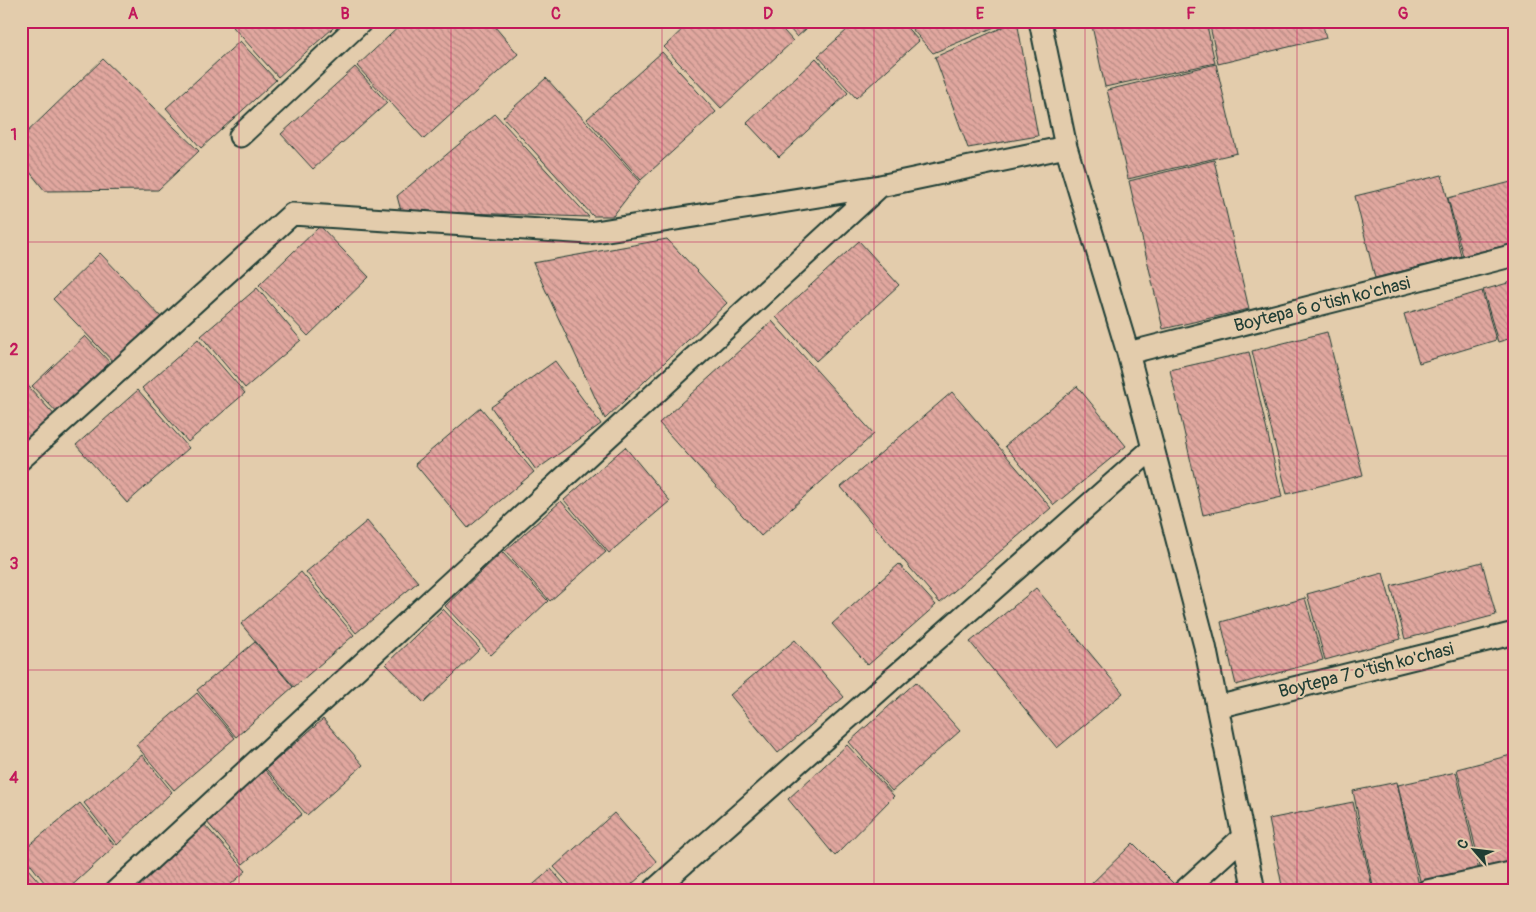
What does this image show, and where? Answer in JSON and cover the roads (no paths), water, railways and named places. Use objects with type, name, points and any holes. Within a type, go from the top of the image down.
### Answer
[{"type":"street","points":[[240,136],[362,21]]},
{"type":"street","points":[[1040,21],[1066,146],[1128,353],[1205,646],[1254,891]]},
{"type":"street","points":[[21,460],[292,214],[590,233],[880,186],[1066,146]]},
{"type":"street","points":[[116,891],[880,186]]},
{"type":"street","name":"Boytepa 6 o'tish ko'chasi","points":[[1128,353],[1515,255]]},
{"type":"street","points":[[653,891],[1153,448]]},
{"type":"street","name":"Boytepa 7 o'tish ko'chasi","points":[[1218,708],[1515,633]]},
{"type":"street","points":[[1184,891],[1243,837]]},
{"type":"street","points":[[1427,891],[1515,872]]}]
